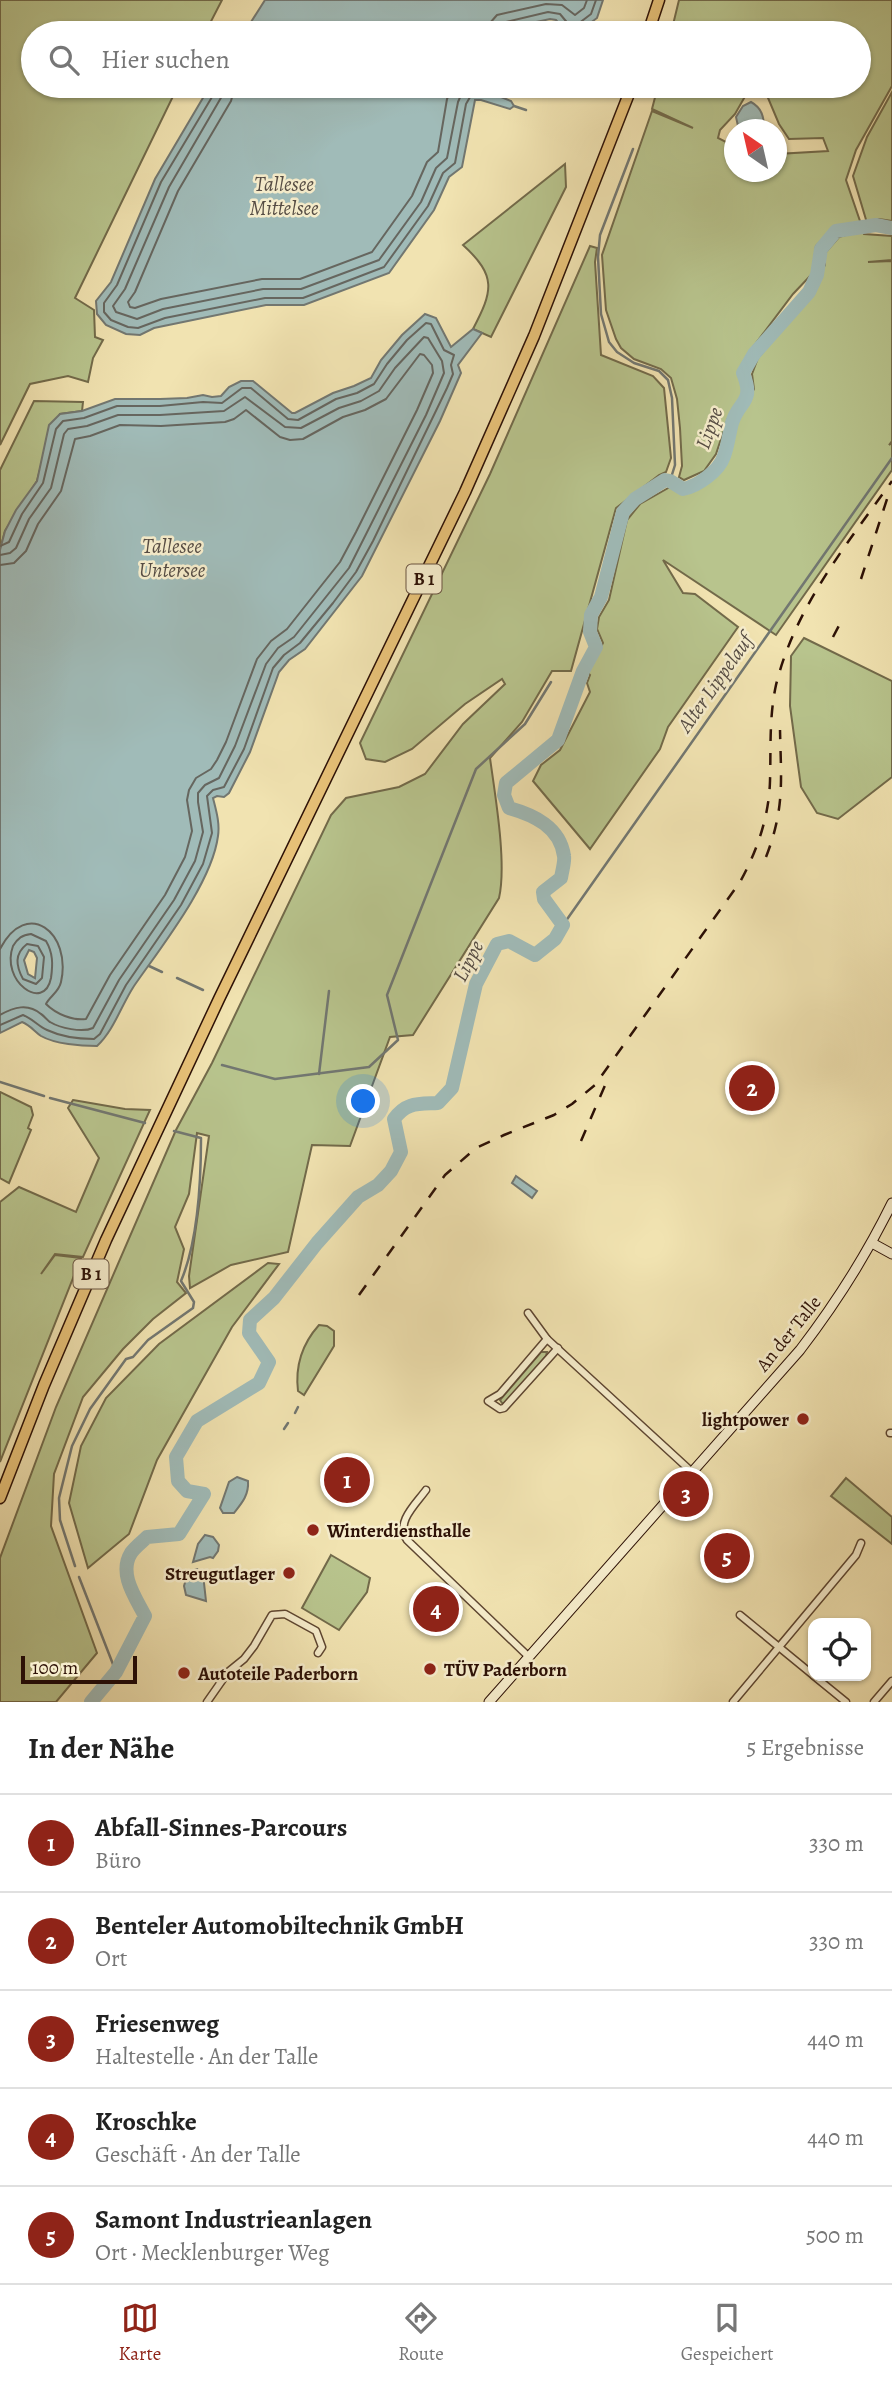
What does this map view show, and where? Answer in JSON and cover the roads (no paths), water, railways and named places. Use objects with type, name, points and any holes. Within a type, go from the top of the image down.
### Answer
[{"type":"highway","points":[[652,21],[659,0]]},
{"type":"highway","name":"B 1","points":[[0,1498],[44,1385],[106,1240],[219,999],[465,492],[534,336],[627,98]]},
{"type":"street","name":"An der Talle","points":[[489,1702],[800,1350],[837,1300],[873,1243],[892,1203]]},
{"type":"street","points":[[873,1243],[892,1254]]},
{"type":"street","points":[[527,1313],[547,1339],[692,1472]]},
{"type":"street","points":[[547,1339],[491,1403],[500,1409],[504,1408],[558,1348]]},
{"type":"street","points":[[426,1490],[403,1522],[402,1532],[407,1540],[529,1657]]},
{"type":"street","points":[[733,1702],[856,1556],[861,1543]]},
{"type":"street","points":[[207,1702],[228,1672],[244,1659],[254,1646],[272,1615],[285,1614],[316,1631],[322,1647],[318,1653]]},
{"type":"street","points":[[740,1615],[808,1672]]},
{"type":"street","points":[[819,1681],[846,1702]]},
{"type":"street","points":[[874,1702],[892,1681]]},
{"type":"water","points":[[265,0],[603,0],[597,18],[593,21],[252,21]]},
{"type":"water","name":"Tallesee Mittelsee","points":[[203,98],[504,98],[511,101],[514,106],[510,109],[475,100],[462,167],[449,177],[434,210],[389,273],[304,305],[266,305],[154,328],[140,335],[126,334],[106,325],[97,314],[96,301],[111,282],[155,179]]},
{"type":"water","points":[[751,102],[758,107],[764,119],[736,119],[743,106]]},
{"type":"water","name":"Tallesee Untersee","points":[[425,314],[436,318],[451,347],[473,329],[482,333],[458,365],[461,373],[440,421],[362,576],[305,649],[289,660],[279,672],[250,752],[229,793],[224,797],[213,798],[218,836],[214,854],[196,894],[134,986],[108,1033],[97,1046],[53,1041],[22,1022],[0,1033],[0,550],[5,531],[16,510],[37,481],[49,425],[60,414],[82,411],[115,399],[221,396],[229,387],[241,381],[253,381],[295,413],[333,393],[371,378],[381,360],[402,335]],"holes":[[[29,950],[34,952],[37,958],[35,978],[28,974],[24,960]]]},
{"type":"water","points":[[516,1176],[537,1191],[532,1198],[512,1183]]},
{"type":"water","points":[[237,1477],[248,1481],[246,1495],[234,1513],[223,1513],[220,1508],[229,1482]]},
{"type":"water","points":[[205,1535],[213,1537],[219,1545],[218,1551],[213,1558],[193,1562],[198,1544]]},
{"type":"water","points":[[197,1569],[203,1574],[206,1601],[186,1595],[184,1586],[188,1572]]},
{"type":"waterway","points":[[514,106],[526,110]]},
{"type":"waterway","points":[[633,149],[600,235],[598,257],[601,314],[609,342],[617,352],[634,363],[659,371],[668,380],[672,398],[675,465],[670,481]]},
{"type":"waterway","name":"Lippe","points":[[91,1702],[116,1672],[145,1616],[127,1577],[126,1569],[131,1553],[147,1537],[179,1534],[204,1494],[187,1491],[178,1481],[176,1457],[197,1421],[259,1383],[269,1362],[249,1333],[250,1320],[274,1298],[317,1243],[358,1197],[378,1185],[391,1171],[401,1152],[394,1119],[399,1113],[413,1105],[438,1103],[452,1088],[476,984],[497,944],[509,941],[535,955],[555,939],[563,925],[544,899],[543,892],[561,878],[564,858],[562,846],[544,824],[528,814],[509,808],[504,795],[506,783],[558,740],[583,671],[596,647],[590,632],[591,615],[601,597],[623,512],[635,499],[665,480],[683,489],[701,481],[718,467],[724,456],[735,415],[747,396],[743,373],[754,354],[809,292],[817,275],[821,249],[836,231],[876,225],[892,228]]},
{"type":"waterway","name":"Alter Lippelauf","points":[[563,925],[892,458]]},
{"type":"waterway","points":[[222,1065],[275,1079],[369,1067],[398,1040],[387,995],[476,769],[525,724],[551,682]]},
{"type":"waterway","points":[[149,966],[162,972]]},
{"type":"waterway","points":[[177,978],[203,990]]},
{"type":"waterway","points":[[319,1074],[329,991]]},
{"type":"waterway","points":[[0,1082],[44,1096]]},
{"type":"waterway","points":[[50,1098],[145,1123]]},
{"type":"waterway","points":[[75,1566],[60,1520],[59,1498],[72,1446],[90,1409],[126,1359],[133,1357],[148,1340],[193,1308],[194,1302],[181,1281],[195,1230],[201,1138],[174,1131]]},
{"type":"waterway","points":[[295,1413],[298,1407]]},
{"type":"waterway","points":[[284,1429],[288,1423]]},
{"type":"waterway","points":[[79,1577],[116,1672]]},
{"type":"railway","points":[[359,1295],[445,1175],[476,1148],[554,1115],[595,1085],[740,882],[765,821],[770,781],[772,709],[785,656],[824,577],[892,481]]},
{"type":"railway","points":[[861,579],[888,496]]},
{"type":"railway","points":[[833,637],[844,616]]},
{"type":"railway","points":[[766,857],[779,808],[780,730]]},
{"type":"railway","points":[[581,1141],[609,1076]]},
{"type":"place","name":"Benteler Automobiltechnik GmbH","points":[[752,1088]]},
{"type":"place","name":"lightpower","points":[[803,1419]]},
{"type":"place","name":"Abfall-Sinnes-Parcours","points":[[347,1480]]},
{"type":"place","name":"Friesenweg","points":[[686,1494]]},
{"type":"place","name":"Winterdiensthalle","points":[[313,1530]]},
{"type":"place","name":"Samont Industrieanlagen","points":[[727,1556]]},
{"type":"place","name":"Streugutlager","points":[[289,1573]]},
{"type":"place","name":"Kroschke","points":[[436,1609]]},
{"type":"place","name":"TÜV Paderborn","points":[[430,1669]]},
{"type":"place","name":"Autoteile Paderborn","points":[[184,1673]]}]
